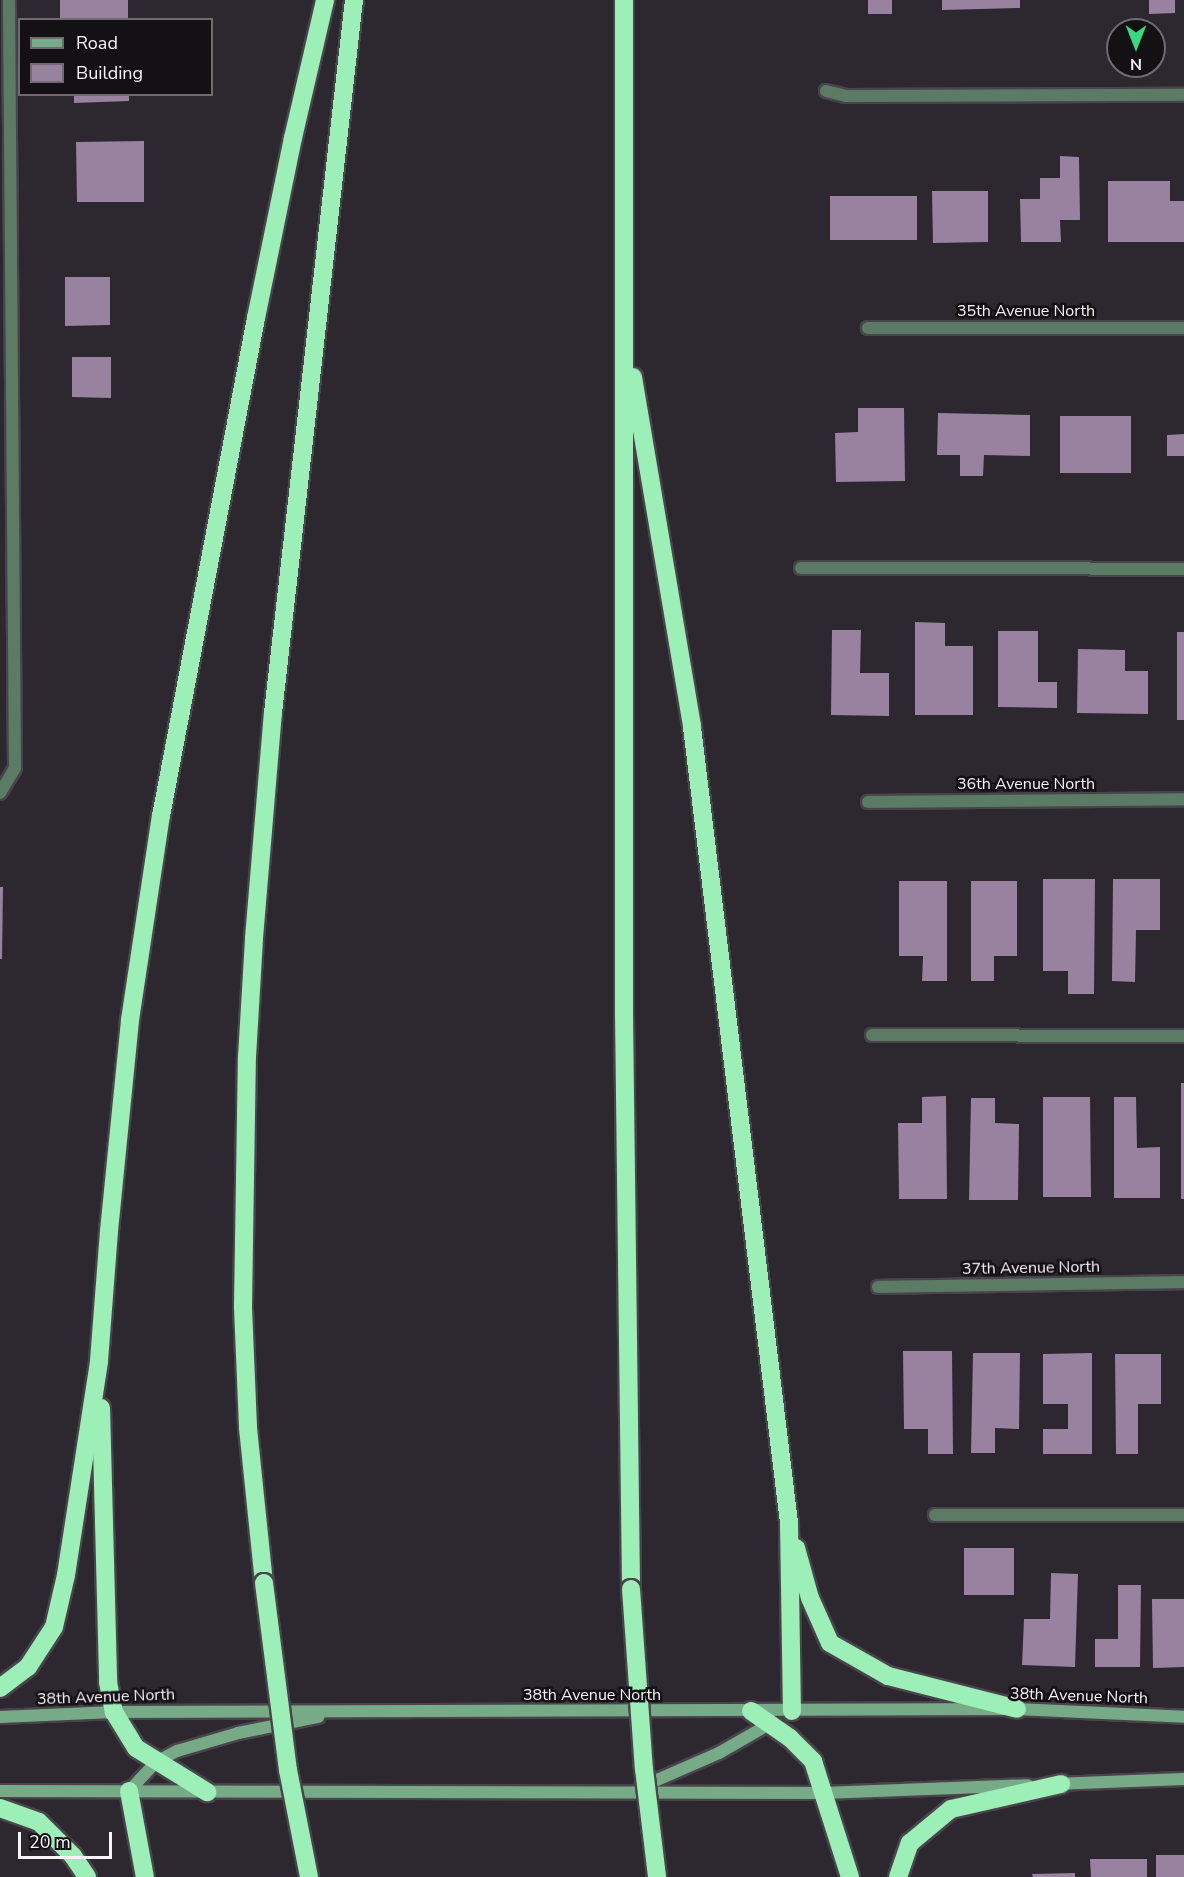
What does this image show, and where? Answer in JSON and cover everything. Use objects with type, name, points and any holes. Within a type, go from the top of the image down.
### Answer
[{"type":"highway","points":[[0,1688],[28,1667],[54,1627],[66,1575],[99,1361],[110,1219],[130,1020],[161,816],[279,205],[325,0]]},
{"type":"highway","points":[[309,1877],[288,1770],[264,1583],[248,1427],[243,1306],[247,1045],[273,713],[354,0]]},
{"type":"highway","points":[[624,0],[624,1014],[631,1589],[644,1769],[657,1877]]},
{"type":"highway","points":[[624,326],[692,727],[789,1523],[792,1711]]},
{"type":"highway","points":[[99,1361],[108,1682],[114,1712],[136,1748],[207,1792]]},
{"type":"highway","points":[[789,1523],[810,1598],[830,1643],[888,1676],[1017,1709]]},
{"type":"highway","points":[[751,1711],[771,1723],[813,1761],[850,1877]]},
{"type":"highway","points":[[898,1877],[910,1843],[951,1809],[1061,1784]]},
{"type":"highway","points":[[129,1791],[146,1877]]},
{"type":"highway","points":[[0,1808],[39,1822],[73,1856],[87,1877]]},
{"type":"main road","name":"38th Avenue North","points":[[0,1717],[114,1712],[1017,1709],[1184,1717]]},
{"type":"main road","points":[[626,1793],[719,1753],[792,1711]]},
{"type":"main road","points":[[129,1791],[156,1762],[177,1751],[238,1733],[345,1712]]},
{"type":"main road","points":[[0,1791],[823,1793],[1184,1779]]},
{"type":"street","points":[[0,793],[15,768],[9,0]]},
{"type":"street","points":[[826,91],[846,96],[1184,94]]},
{"type":"street","name":"35th Avenue North","points":[[868,328],[1184,328]]},
{"type":"street","points":[[801,568],[1184,569]]},
{"type":"street","name":"36th Avenue North","points":[[868,802],[1184,799]]},
{"type":"street","points":[[872,1035],[1184,1036]]},
{"type":"street","name":"37th Avenue North","points":[[878,1287],[1184,1282]]},
{"type":"street","points":[[935,1515],[1184,1515]]},
{"type":"building","points":[[60,0],[128,0],[128,18],[60,18]]},
{"type":"building","points":[[868,0],[892,0],[892,14],[868,14]]},
{"type":"building","points":[[942,0],[1020,0],[1020,8],[942,10]]},
{"type":"building","points":[[1149,0],[1175,0],[1175,13],[1149,14]]},
{"type":"building","points":[[74,96],[129,96],[129,101],[74,103]]},
{"type":"building","points":[[144,141],[144,202],[77,202],[76,142]]},
{"type":"building","points":[[1060,156],[1079,157],[1080,220],[1060,220],[1061,242],[1021,242],[1020,199],[1040,199],[1040,178],[1060,178]]},
{"type":"building","points":[[1108,181],[1170,181],[1170,201],[1184,201],[1184,242],[1108,242]]},
{"type":"building","points":[[932,191],[988,191],[988,242],[933,243]]},
{"type":"building","points":[[830,196],[917,196],[917,240],[830,240]]},
{"type":"building","points":[[65,277],[110,277],[110,325],[65,326]]},
{"type":"building","points":[[72,357],[111,357],[111,398],[72,397]]},
{"type":"building","points":[[858,408],[904,408],[905,481],[836,482],[835,433],[858,432]]},
{"type":"building","points":[[938,413],[1030,415],[1030,456],[984,455],[983,476],[960,476],[960,455],[937,455]]},
{"type":"building","points":[[1060,416],[1131,416],[1131,473],[1060,473]]},
{"type":"building","points":[[1184,434],[1184,456],[1167,456],[1167,435]]},
{"type":"building","points":[[915,622],[945,623],[945,646],[973,646],[973,715],[915,715]]},
{"type":"building","points":[[832,630],[861,630],[860,673],[889,673],[889,716],[831,715]]},
{"type":"building","points":[[998,631],[1038,631],[1038,682],[1057,682],[1057,708],[998,707]]},
{"type":"building","points":[[1177,632],[1184,632],[1184,720],[1177,720]]},
{"type":"building","points":[[1078,649],[1125,650],[1125,671],[1148,671],[1148,714],[1077,713]]},
{"type":"building","points":[[1043,879],[1095,879],[1094,994],[1068,994],[1068,971],[1043,971]]},
{"type":"building","points":[[1113,879],[1160,879],[1160,930],[1136,930],[1135,982],[1112,981]]},
{"type":"building","points":[[899,881],[947,881],[947,981],[922,981],[923,956],[899,956]]},
{"type":"building","points":[[971,881],[1017,881],[1017,956],[994,956],[994,981],[971,981]]},
{"type":"building","points":[[0,887],[3,887],[2,959],[0,959]]},
{"type":"building","points":[[1181,1083],[1184,1083],[1184,1199],[1181,1199]]},
{"type":"building","points":[[946,1096],[947,1199],[899,1199],[898,1123],[922,1123],[922,1097]]},
{"type":"building","points":[[1043,1097],[1090,1097],[1091,1197],[1043,1197]]},
{"type":"building","points":[[1114,1097],[1136,1097],[1137,1148],[1160,1147],[1160,1198],[1114,1198]]},
{"type":"building","points":[[971,1098],[995,1098],[995,1123],[1019,1124],[1018,1200],[969,1200]]},
{"type":"building","points":[[903,1351],[952,1351],[953,1454],[928,1454],[928,1429],[904,1429]]},
{"type":"building","points":[[973,1353],[1020,1353],[1019,1429],[995,1428],[995,1453],[971,1453]]},
{"type":"building","points":[[1092,1353],[1092,1454],[1043,1454],[1043,1429],[1068,1429],[1068,1404],[1043,1404],[1043,1354]]},
{"type":"building","points":[[1115,1354],[1161,1354],[1161,1404],[1138,1404],[1138,1454],[1116,1454]]},
{"type":"building","points":[[964,1548],[1014,1548],[1014,1595],[964,1595]]},
{"type":"building","points":[[1051,1573],[1078,1574],[1075,1667],[1022,1665],[1024,1619],[1050,1619]]},
{"type":"building","points":[[1118,1585],[1141,1585],[1140,1667],[1095,1667],[1095,1639],[1118,1639]]},
{"type":"building","points":[[1152,1599],[1184,1599],[1184,1667],[1153,1668]]},
{"type":"building","points":[[1156,1855],[1184,1855],[1184,1877],[1156,1877]]},
{"type":"building","points":[[1090,1859],[1147,1859],[1147,1877],[1091,1877]]},
{"type":"building","points":[[1075,1873],[1075,1877],[1033,1877],[1032,1874]]}]
